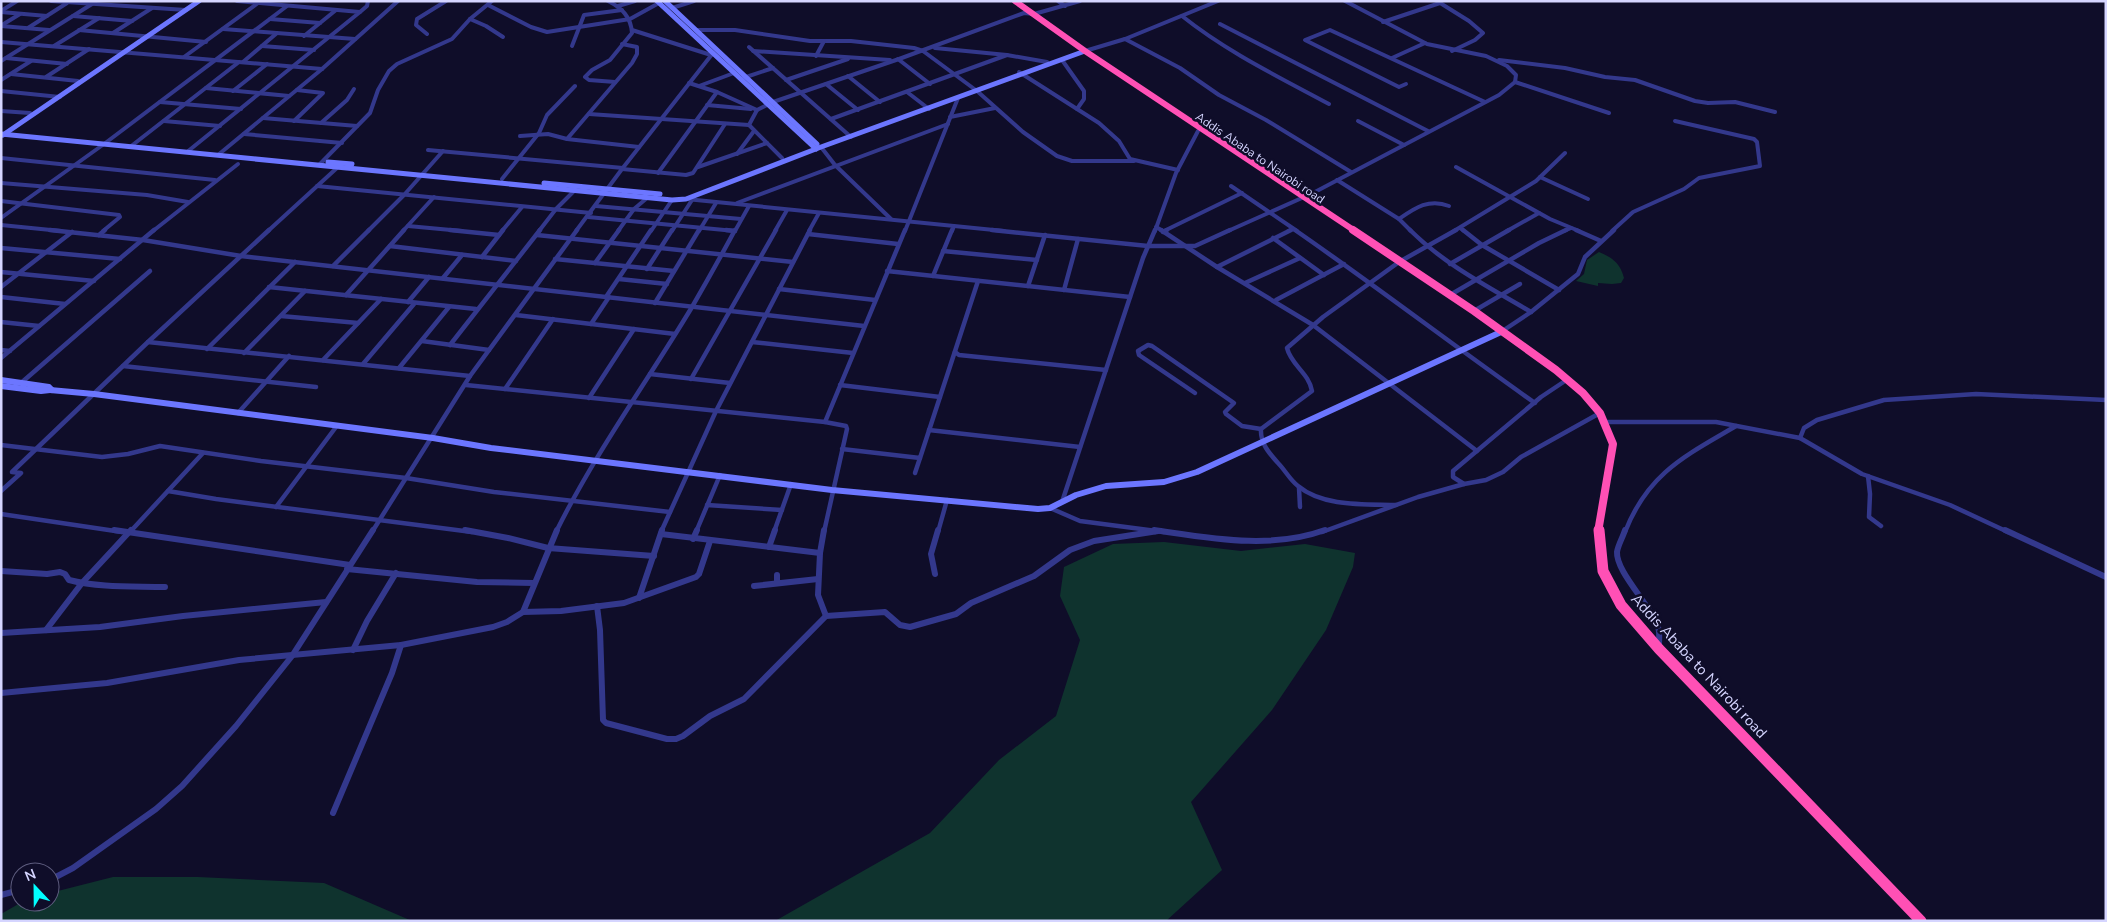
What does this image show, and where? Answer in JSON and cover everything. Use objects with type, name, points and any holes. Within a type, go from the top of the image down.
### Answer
[{"type":"highway","name":"Addis Ababa to Nairobi road","points":[[1006,1],[1302,198],[1473,316],[1501,332]]},
{"type":"highway","name":"Addis Ababa to Nairobi road","points":[[1015,1],[1082,51],[1198,131],[1302,198]]},
{"type":"highway","name":"Addis Ababa to Nairobi road","points":[[1398,263],[1474,311],[1568,379],[1583,393],[1602,418],[1613,444],[1598,534],[1603,571],[1621,605],[1659,649],[1921,921]]},
{"type":"main road","points":[[184,10],[194,1]]},
{"type":"main road","points":[[4,133],[199,1]]},
{"type":"main road","points":[[660,2],[672,8],[696,30],[773,102],[818,148]]},
{"type":"main road","points":[[660,2],[712,54],[818,148]]},
{"type":"main road","points":[[1021,73],[1062,60],[1082,51]]},
{"type":"main road","points":[[4,133],[423,173],[574,191],[606,191],[648,198],[689,200],[850,135],[1047,62],[1082,51]]},
{"type":"main road","points":[[4,133],[30,113],[123,52]]},
{"type":"main road","points":[[927,108],[958,98],[975,90]]},
{"type":"main road","points":[[321,163],[338,167],[502,179],[606,191],[673,196],[687,194],[782,158],[818,148]]},
{"type":"main road","points":[[1,386],[41,391],[50,390],[94,394],[336,427],[433,438],[491,448],[832,490],[1038,509],[1050,508],[1076,495],[1106,486],[1164,482],[1197,472],[1501,332]]},
{"type":"main road","points":[[1,380],[48,386],[52,390],[50,390]]},
{"type":"street","points":[[1,11],[17,1]]},
{"type":"street","points":[[50,1],[184,10]]},
{"type":"street","points":[[3,59],[96,1]]},
{"type":"street","points":[[117,6],[124,1]]},
{"type":"street","points":[[237,1],[360,12]]},
{"type":"street","points":[[189,151],[329,38],[367,6],[368,1]]},
{"type":"street","points":[[220,154],[322,69],[398,1]]},
{"type":"street","points":[[427,34],[416,25],[416,19],[446,1]]},
{"type":"street","points":[[321,163],[370,112],[378,90],[396,64],[440,46],[452,39],[470,19],[492,1]]},
{"type":"street","points":[[608,1],[618,6],[630,19],[632,30],[610,60],[592,70],[585,77],[589,80],[615,82]]},
{"type":"street","points":[[618,6],[635,1]]},
{"type":"street","points":[[672,8],[694,1]]},
{"type":"street","points":[[1058,1],[1065,6]]},
{"type":"street","points":[[707,105],[756,109],[932,48],[1024,13],[1034,14],[1080,1]]},
{"type":"street","points":[[1082,51],[1125,39],[1218,1]]},
{"type":"street","points":[[1344,1],[1425,43],[1452,51],[1485,55],[1499,60],[1565,68],[1606,78],[1635,80],[1696,101],[1708,103],[1735,102],[1775,112]]},
{"type":"street","points":[[184,57],[256,2]]},
{"type":"street","points":[[488,5],[541,31],[559,31],[630,19],[660,2]]},
{"type":"street","points":[[1383,22],[1439,2],[1469,21],[1483,33],[1475,40],[1452,51]]},
{"type":"street","points":[[28,28],[68,3]]},
{"type":"street","points":[[1,218],[287,6]]},
{"type":"street","points":[[112,34],[152,8]]},
{"type":"street","points":[[304,36],[336,10]]},
{"type":"street","points":[[572,46],[576,39],[577,28],[584,15],[587,13],[622,10]]},
{"type":"street","points":[[1,11],[47,16]]},
{"type":"street","points":[[1,26],[21,14]]},
{"type":"street","points":[[72,16],[132,21]]},
{"type":"street","points":[[1182,16],[1208,36],[1246,60],[1328,104]]},
{"type":"street","points":[[53,46],[99,18]]},
{"type":"street","points":[[270,19],[320,23]]},
{"type":"street","points":[[470,19],[486,26],[503,37]]},
{"type":"street","points":[[1220,24],[1428,132]]},
{"type":"street","points":[[1,26],[50,30]]},
{"type":"street","points":[[223,29],[355,39]]},
{"type":"street","points":[[1406,84],[1399,87],[1305,40],[1328,29],[1485,102]]},
{"type":"street","points":[[79,30],[206,42]]},
{"type":"street","points":[[60,875],[73,868],[156,809],[182,786],[236,726],[292,656],[433,438],[470,376],[622,168],[712,54],[632,30]]},
{"type":"street","points":[[696,30],[735,30],[810,41],[905,46],[923,51],[975,90],[1024,132],[1064,160],[1134,161],[1178,170]]},
{"type":"street","points":[[132,145],[277,33]]},
{"type":"street","points":[[1125,39],[1180,68],[1219,95],[1266,120],[1351,172]]},
{"type":"street","points":[[816,56],[824,41]]},
{"type":"street","points":[[1392,58],[1425,43]]},
{"type":"street","points":[[3,44],[28,44],[322,69]]},
{"type":"street","points":[[567,139],[632,63],[638,51],[637,47],[622,44]]},
{"type":"street","points":[[262,46],[314,50]]},
{"type":"street","points":[[748,47],[850,135]]},
{"type":"street","points":[[932,48],[1007,55],[1047,62]]},
{"type":"street","points":[[45,78],[90,49]]},
{"type":"street","points":[[753,51],[883,60],[899,59],[930,84]]},
{"type":"street","points":[[832,119],[1007,55]]},
{"type":"street","points":[[786,80],[850,58]]},
{"type":"street","points":[[3,59],[67,64]]},
{"type":"street","points":[[1062,60],[1084,91],[1084,99],[1077,109]]},
{"type":"street","points":[[647,269],[684,214],[689,200],[1148,246],[1186,248],[1195,246],[1302,198],[1509,88],[1515,82],[1516,75],[1499,60]]},
{"type":"street","points":[[1,80],[32,61]]},
{"type":"street","points":[[232,91],[266,64]]},
{"type":"street","points":[[740,79],[773,68]]},
{"type":"street","points":[[699,86],[734,73]]},
{"type":"street","points":[[1021,73],[1099,123],[1116,137],[1126,156],[1134,161]]},
{"type":"street","points":[[11,74],[78,81]]},
{"type":"street","points":[[848,76],[880,102]]},
{"type":"street","points":[[1515,82],[1609,113]]},
{"type":"street","points":[[689,83],[717,92],[756,109]]},
{"type":"street","points":[[826,84],[858,110]]},
{"type":"street","points":[[502,179],[539,134],[547,115],[575,86]]},
{"type":"street","points":[[205,88],[289,96]]},
{"type":"street","points":[[321,123],[347,100],[354,89]]},
{"type":"street","points":[[294,121],[324,93],[296,90]]},
{"type":"street","points":[[1,91],[58,96]]},
{"type":"street","points":[[658,172],[717,92]]},
{"type":"street","points":[[907,92],[927,108]]},
{"type":"street","points":[[825,422],[958,98]]},
{"type":"street","points":[[160,102],[241,109]]},
{"type":"street","points":[[950,117],[996,108]]},
{"type":"street","points":[[749,125],[756,109]]},
{"type":"street","points":[[1,111],[30,113]]},
{"type":"street","points":[[589,114],[749,125],[782,158]]},
{"type":"street","points":[[263,118],[357,126]]},
{"type":"street","points":[[163,121],[220,126]]},
{"type":"street","points":[[1501,332],[1578,274],[1585,257],[1633,212],[1684,189],[1699,178],[1760,166],[1754,140],[1675,121]]},
{"type":"street","points":[[1358,122],[1404,145]]},
{"type":"street","points":[[428,150],[686,175],[693,173],[698,168],[725,124]]},
{"type":"street","points":[[734,204],[948,124]]},
{"type":"street","points":[[737,154],[754,131]]},
{"type":"street","points":[[1062,502],[1148,246],[1178,170],[1198,131]]},
{"type":"street","points":[[244,134],[342,143]]},
{"type":"street","points":[[520,136],[539,134],[639,147]]},
{"type":"street","points":[[698,168],[766,143]]},
{"type":"street","points":[[818,148],[891,220]]},
{"type":"street","points":[[334,266],[404,195],[443,152]]},
{"type":"street","points":[[1195,394],[1140,355],[1138,351],[1148,345],[1152,346],[1234,402],[1225,412],[1226,414],[1242,426],[1261,429],[1312,391],[1310,381],[1287,354],[1287,348],[1313,324],[1398,263],[1460,228],[1540,177],[1565,153]]},
{"type":"street","points":[[1,158],[215,180]]},
{"type":"street","points":[[1,358],[188,202],[238,164]]},
{"type":"street","points":[[1,492],[21,473],[12,472],[148,342],[338,167]]},
{"type":"street","points":[[1456,167],[1539,213],[1601,241]]},
{"type":"street","points":[[1540,177],[1588,199]]},
{"type":"street","points":[[1337,180],[1399,219],[1426,246],[1450,264],[1530,312]]},
{"type":"street","points":[[1,183],[147,196],[188,202]]},
{"type":"street","points":[[317,186],[554,210],[626,220],[735,231]]},
{"type":"street","points":[[1231,186],[1344,264],[1535,403]]},
{"type":"street","points":[[450,345],[476,309],[537,235],[554,210],[574,191]]},
{"type":"street","points":[[1163,232],[1242,193]]},
{"type":"street","points":[[346,295],[434,198]]},
{"type":"street","points":[[595,263],[634,209],[648,198]]},
{"type":"street","points":[[591,324],[619,278],[672,200]]},
{"type":"street","points":[[1,201],[119,215],[120,217],[99,235]]},
{"type":"street","points":[[1399,219],[1432,201],[1438,201],[1449,206]]},
{"type":"street","points":[[655,303],[716,203]]},
{"type":"street","points":[[596,206],[741,219]]},
{"type":"street","points":[[523,612],[548,548],[572,500],[631,402],[692,307],[749,206]]},
{"type":"street","points":[[482,256],[522,207]]},
{"type":"street","points":[[691,379],[758,258],[787,210]]},
{"type":"street","points":[[639,598],[670,512],[716,411],[819,213]]},
{"type":"street","points":[[1450,264],[1539,213]]},
{"type":"street","points":[[1,224],[143,240],[241,256],[864,326]]},
{"type":"street","points":[[408,226],[500,235]]},
{"type":"street","points":[[933,276],[954,226]]},
{"type":"street","points":[[1156,227],[1186,248],[1276,300],[1313,324],[1477,451]]},
{"type":"street","points":[[1217,267],[1293,228]]},
{"type":"street","points":[[1460,228],[1482,245],[1559,290]]},
{"type":"street","points":[[1450,295],[1539,242],[1571,228]]},
{"type":"street","points":[[1,287],[72,232]]},
{"type":"street","points":[[808,234],[898,244]]},
{"type":"street","points":[[537,235],[642,244],[793,262]]},
{"type":"street","points":[[1028,286],[1045,235]]},
{"type":"street","points":[[1274,238],[1324,275]]},
{"type":"street","points":[[1064,290],[1078,239]]},
{"type":"street","points":[[390,246],[516,261]]},
{"type":"street","points":[[1,248],[120,259]]},
{"type":"street","points":[[943,251],[1037,260]]},
{"type":"street","points":[[443,278],[462,254]]},
{"type":"street","points":[[1245,283],[1300,258]]},
{"type":"street","points":[[555,259],[674,272]]},
{"type":"street","points":[[207,349],[295,262]]},
{"type":"street","points":[[1276,300],[1344,264]]},
{"type":"street","points":[[20,383],[150,271]]},
{"type":"street","points":[[887,271],[1130,297]]},
{"type":"street","points":[[1,272],[94,281]]},
{"type":"street","points":[[408,302],[429,277]]},
{"type":"street","points":[[619,278],[666,284]]},
{"type":"street","points":[[916,473],[978,281]]},
{"type":"street","points":[[1474,311],[1520,284]]},
{"type":"street","points":[[269,287],[414,304],[476,309]]},
{"type":"street","points":[[780,288],[875,300]]},
{"type":"street","points":[[244,353],[305,291]]},
{"type":"street","points":[[1,297],[65,304]]},
{"type":"street","points":[[323,360],[381,299]]},
{"type":"street","points":[[363,364],[414,304]]},
{"type":"street","points":[[399,368],[449,307]]},
{"type":"street","points":[[516,315],[675,334]]},
{"type":"street","points":[[281,316],[358,323]]},
{"type":"street","points":[[505,389],[553,320]]},
{"type":"street","points":[[1,322],[39,326]]},
{"type":"street","points":[[589,398],[634,329]]},
{"type":"street","points":[[422,341],[489,350]]},
{"type":"street","points":[[148,342],[470,376]]},
{"type":"street","points":[[752,342],[853,353]]},
{"type":"street","points":[[1,350],[10,351]]},
{"type":"street","points":[[955,352],[960,355],[1106,370]]},
{"type":"street","points":[[238,413],[289,356]]},
{"type":"street","points":[[123,366],[316,387]]},
{"type":"street","points":[[650,374],[730,383]]},
{"type":"street","points":[[1464,484],[1453,477],[1453,471],[1535,403],[1568,379]]},
{"type":"street","points":[[466,385],[825,422],[846,426],[847,429],[832,490],[820,553],[818,595],[826,616]]},
{"type":"street","points":[[840,385],[940,396]]},
{"type":"street","points":[[1800,438],[1804,428],[1817,420],[1884,400],[1976,394],[2106,400]]},
{"type":"street","points":[[1050,508],[1080,521],[1158,532],[1266,542],[1318,533],[1396,505],[1497,475],[1522,457],[1602,418],[1716,422],[1800,438],[1868,476],[1950,505],[2106,577]]},
{"type":"street","points":[[1659,649],[1659,628],[1643,598],[1624,574],[1618,563],[1617,551],[1633,511],[1657,478],[1677,461],[1736,426]]},
{"type":"street","points":[[276,507],[336,427]]},
{"type":"street","points":[[1261,429],[1263,442],[1267,450],[1299,488],[1343,503],[1396,505]]},
{"type":"street","points":[[929,430],[1080,447]]},
{"type":"street","points":[[1,445],[89,457],[112,456],[160,446],[306,467],[406,478],[494,492],[670,512]]},
{"type":"street","points":[[842,448],[920,458]]},
{"type":"street","points":[[46,630],[82,583],[203,453]]},
{"type":"street","points":[[693,538],[720,475]]},
{"type":"street","points":[[1868,476],[1870,494],[1869,517],[1880,526]]},
{"type":"street","points":[[770,547],[791,484]]},
{"type":"street","points":[[1299,488],[1300,507]]},
{"type":"street","points":[[168,491],[216,499],[480,533],[548,548],[654,556]]},
{"type":"street","points":[[934,574],[935,566],[930,554],[947,500]]},
{"type":"street","points":[[707,505],[782,510]]},
{"type":"street","points":[[1,514],[349,567],[486,583],[534,583]]},
{"type":"street","points":[[597,606],[600,630],[602,720],[606,723],[667,739],[676,739],[710,716],[744,699],[826,616],[885,612],[900,625],[915,626],[956,614],[971,602],[1034,576],[1070,550],[1094,541],[1158,532]]},
{"type":"street","points":[[661,534],[820,553]]},
{"type":"street","points":[[1,693],[108,683],[239,660],[401,645],[493,627],[507,622],[523,612],[618,604],[696,577],[699,574],[710,541]]},
{"type":"street","points":[[1,571],[47,574],[60,572],[69,580],[82,583],[165,587]]},
{"type":"street","points":[[353,650],[367,621],[396,573]]},
{"type":"street","points":[[777,575],[777,584]]},
{"type":"street","points":[[754,586],[818,579]]},
{"type":"street","points":[[1,633],[109,626],[183,616],[326,602]]},
{"type":"street","points":[[334,814],[392,673],[401,645]]},
{"type":"green space","points":[[1599,252],[1608,256],[1618,265],[1624,278],[1621,283],[1598,283],[1598,286],[1576,281],[1584,274],[1587,260]]},
{"type":"green space","points":[[1164,542],[1241,551],[1305,544],[1355,553],[1353,567],[1326,630],[1272,710],[1191,802],[1222,870],[1166,921],[775,921],[930,833],[999,760],[1056,716],[1080,640],[1060,596],[1064,567],[1113,544]]},
{"type":"green space","points":[[113,877],[198,877],[324,883],[412,921],[1,921],[1,914],[10,909],[10,912],[60,912],[60,890]]}]
